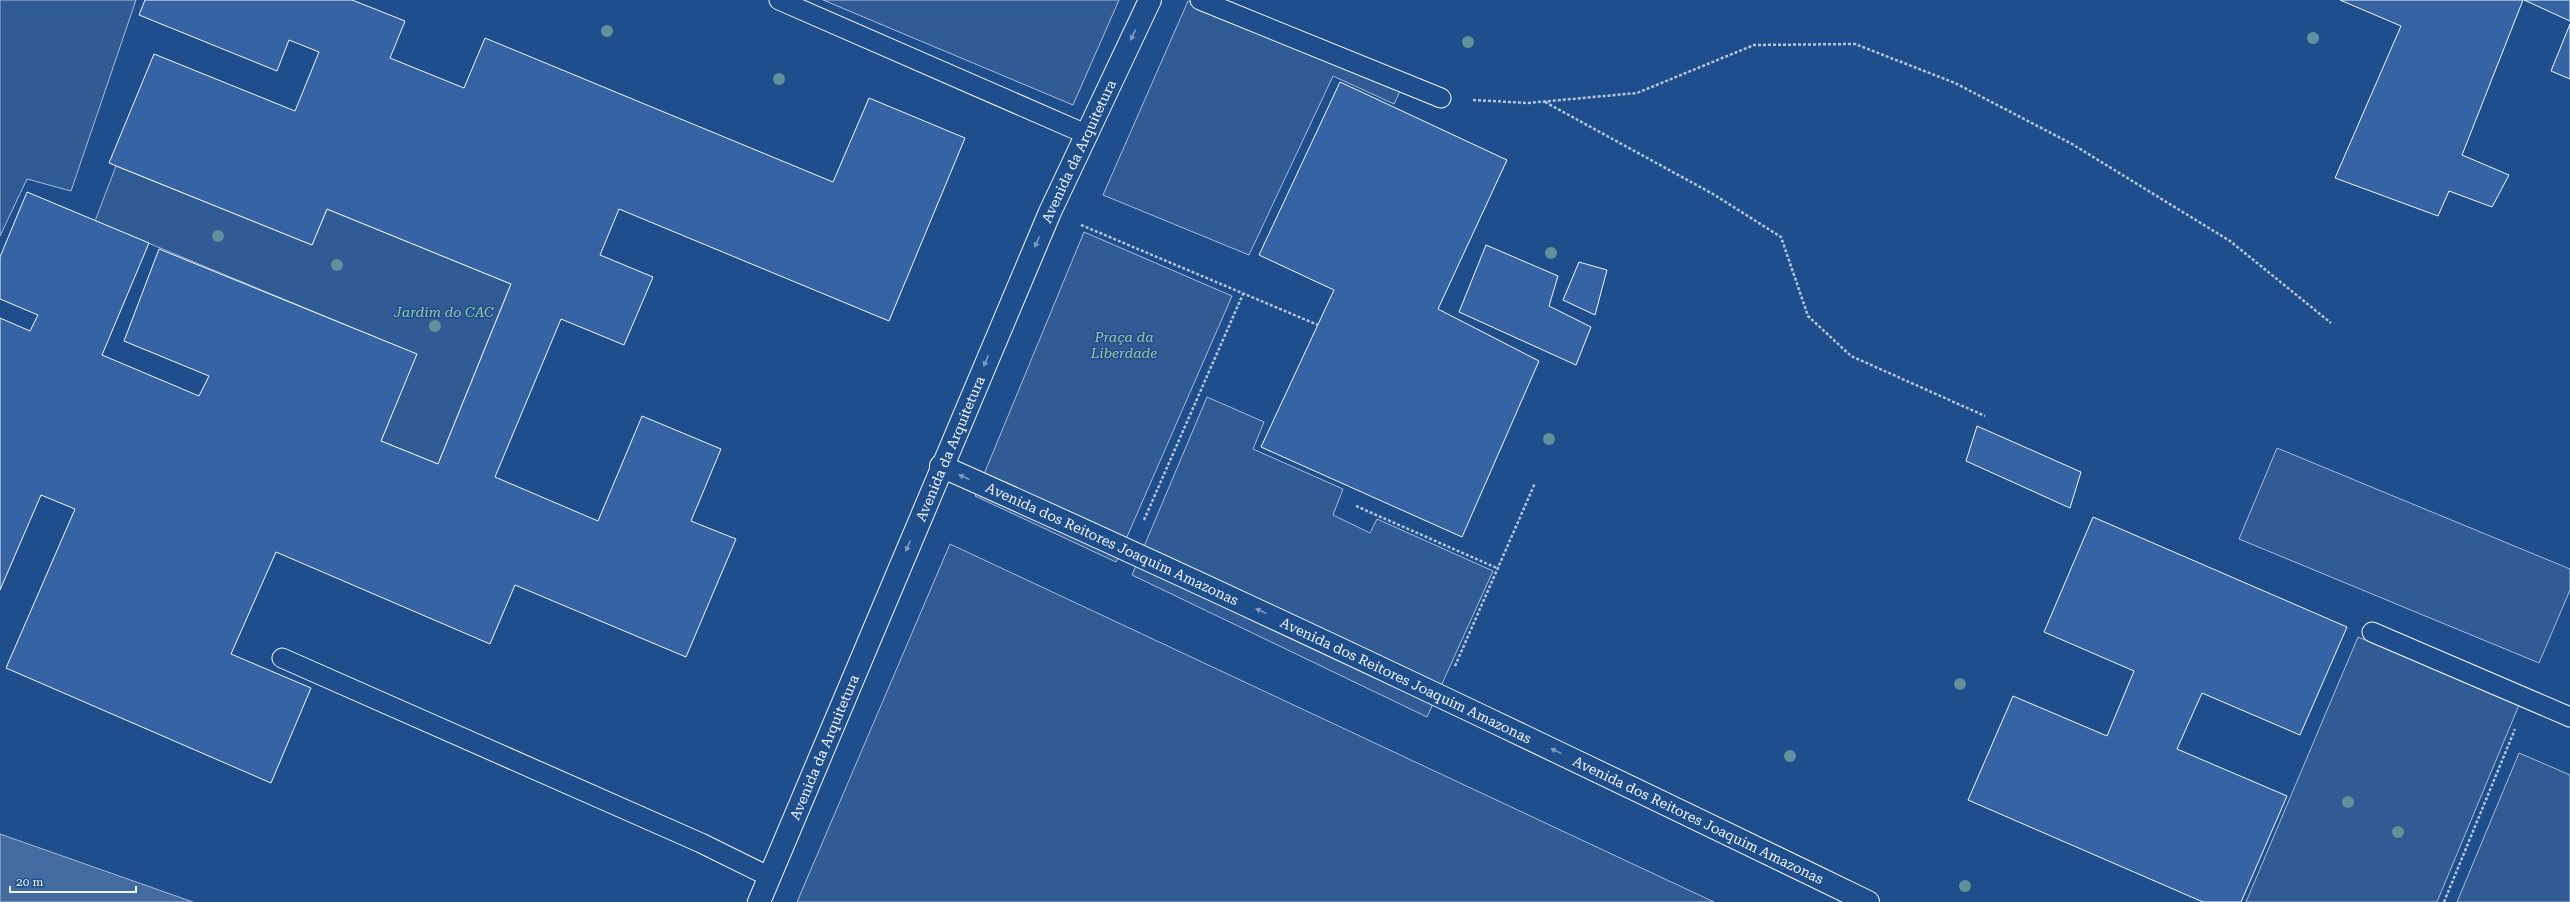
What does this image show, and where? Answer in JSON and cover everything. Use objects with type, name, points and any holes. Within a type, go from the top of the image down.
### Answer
[{"type":"street","name":"Avenida da Arquitetura","points":[[759,902],[941,466],[1050,212],[1088,135],[1150,0]]},
{"type":"street","name":"Avenida dos Reitores Joaquim Amazonas","points":[[941,466],[1131,550],[1442,696],[1868,902]]},
{"type":"lane","points":[[779,0],[1088,135]]},
{"type":"lane","points":[[1200,0],[1441,98]]},
{"type":"lane","points":[[2372,632],[2570,718]]},
{"type":"lane","points":[[282,658],[701,843],[770,877]]},
{"type":"path","points":[[1441,98],[1528,104],[1637,93],[1754,45],[1855,44],[1955,83],[2072,144],[2230,241],[2331,323]]},
{"type":"path","points":[[1545,102],[1713,194],[1780,237],[1808,316],[1851,356],[1985,416]]},
{"type":"path","points":[[1050,212],[1318,325]]},
{"type":"path","points":[[1131,550],[1243,294]]},
{"type":"path","points":[[1442,696],[1499,569],[1535,483]]},
{"type":"path","points":[[1356,506],[1499,569]]},
{"type":"path","points":[[2444,902],[2528,699]]},
{"type":"shaded area","points":[[0,0],[136,0],[71,191],[27,179],[0,236]]},
{"type":"shaded area","points":[[823,0],[1119,0],[1073,105]]},
{"type":"shaded area","points":[[1188,1],[1401,89],[1394,104],[1333,76],[1249,255],[1103,195]]},
{"type":"shaded area","name":"Jardim do CAC","points":[[116,166],[312,245],[327,209],[511,284],[438,464],[381,441],[416,354],[95,221]]},
{"type":"shaded area","name":"Praça da Liberdade","points":[[1084,232],[1232,296],[1116,562],[975,496]]},
{"type":"shaded area","points":[[1207,397],[1264,422],[1253,449],[1343,489],[1333,515],[1370,533],[1377,519],[1493,571],[1427,717],[1132,575]]},
{"type":"shaded area","points":[[2277,448],[2570,569],[2570,590],[2539,663],[2239,539]]},
{"type":"shaded area","points":[[950,544],[1714,902],[797,902]]},
{"type":"shaded area","points":[[2358,637],[2519,705],[2437,902],[2246,902]]},
{"type":"shaded area","points":[[2519,753],[2570,775],[2570,902],[2457,902]]},
{"type":"shaded area","points":[[0,834],[193,902],[0,902]]},
{"type":"building","points":[[145,0],[352,0],[405,21],[390,58],[464,88],[485,38],[833,182],[869,98],[965,138],[889,321],[619,209],[600,255],[653,277],[624,345],[561,319],[495,477],[598,521],[642,416],[721,449],[691,521],[736,539],[686,657],[515,585],[490,644],[276,552],[231,654],[311,688],[271,783],[6,668],[75,509],[41,495],[0,590],[0,318],[30,331],[38,315],[0,299],[0,257],[27,192],[149,243],[102,355],[199,396],[209,376],[124,341],[159,249],[417,354],[381,441],[438,464],[511,284],[327,209],[312,245],[109,163],[154,54],[295,111],[319,52],[289,40],[277,71],[139,15]]},
{"type":"building","points":[[2340,0],[2523,0],[2462,155],[2509,175],[2492,207],[2449,191],[2438,216],[2335,178],[2401,26]]},
{"type":"building","points":[[2524,0],[2570,0],[2570,21]]},
{"type":"building","points":[[2570,24],[2570,79],[2551,71]]},
{"type":"building","points":[[1340,82],[1507,160],[1438,309],[1539,361],[1462,537],[1261,447],[1334,290],[1259,255]]},
{"type":"building","points":[[1486,245],[1558,276],[1549,306],[1591,327],[1576,365],[1459,312]]},
{"type":"building","points":[[1579,262],[1607,270],[1595,315],[1563,300]]},
{"type":"building","points":[[1977,426],[2081,472],[2070,508],[1966,461]]},
{"type":"building","points":[[2093,517],[2347,627],[2300,735],[2202,693],[2177,749],[2287,796],[2241,902],[2203,902],[1968,800],[2013,696],[2107,736],[2134,671],[2044,632]]}]
